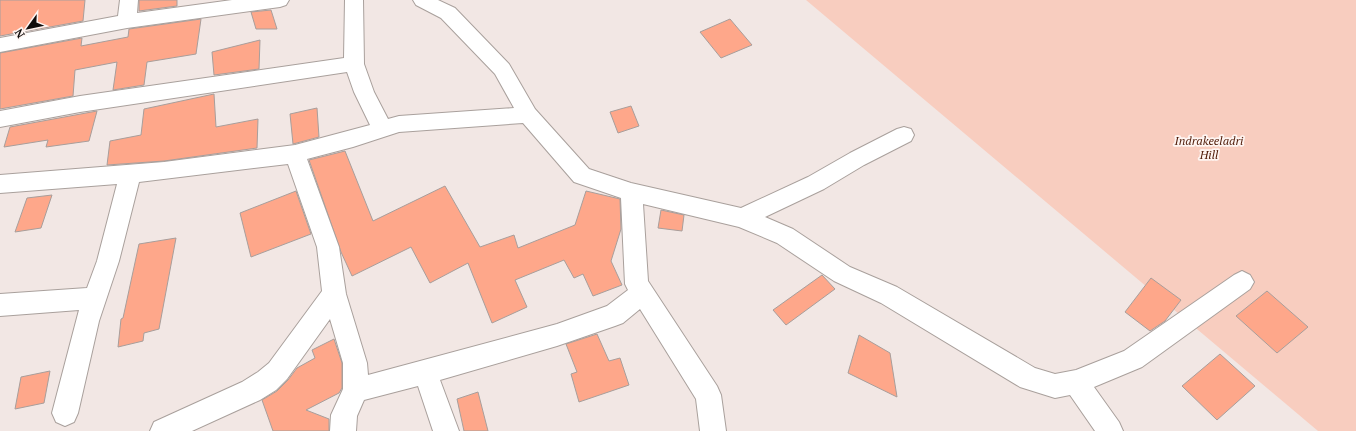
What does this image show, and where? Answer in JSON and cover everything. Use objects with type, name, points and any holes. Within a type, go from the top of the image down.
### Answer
[{"type":"street","points":[[127,21],[129,0]]},
{"type":"street","points":[[0,45],[127,21],[280,0]]},
{"type":"street","points":[[354,0],[354,64],[364,92],[382,128]]},
{"type":"street","points":[[422,0],[448,13],[502,69],[528,115],[582,176],[631,192],[742,218],[785,236],[842,274],[889,295],[1029,378],[1055,386],[1076,382],[1133,359],[1242,282]]},
{"type":"street","points":[[0,118],[80,104],[354,64]]},
{"type":"street","points":[[0,184],[130,174],[295,154],[353,139],[382,128],[399,124],[528,115]]},
{"type":"street","points":[[742,218],[816,183],[857,159],[904,135]]},
{"type":"street","points":[[295,154],[328,247],[334,294],[355,363],[356,390],[344,415],[343,431]]},
{"type":"street","points":[[65,413],[87,321],[108,261],[130,174]]},
{"type":"street","points":[[631,192],[637,284],[708,395],[713,431]]},
{"type":"street","points":[[356,390],[557,335],[615,315],[642,293]]},
{"type":"street","points":[[175,428],[267,381],[278,371],[334,294]]},
{"type":"street","points":[[0,305],[96,298]]},
{"type":"street","points":[[425,372],[446,431]]},
{"type":"street","points":[[1076,382],[1110,431]]},
{"type":"green space","name":"Indrakeeladri Hill","points":[[806,0],[1356,0],[1356,431],[1318,431]]},
{"type":"building","points":[[0,0],[85,0],[83,21],[0,36]]},
{"type":"building","points":[[139,0],[177,0],[177,6],[139,11]]},
{"type":"building","points":[[271,10],[277,29],[256,29],[251,12]]},
{"type":"building","points":[[201,19],[196,54],[147,62],[144,85],[113,90],[117,62],[75,70],[73,96],[0,109],[0,53],[82,38],[81,46],[128,37],[129,29]]},
{"type":"building","points":[[730,19],[752,45],[721,58],[700,32]]},
{"type":"building","points":[[260,40],[259,69],[214,75],[212,52]]},
{"type":"building","points":[[214,94],[216,127],[258,119],[257,148],[164,161],[107,165],[110,141],[141,135],[144,109]]},
{"type":"building","points":[[631,106],[639,126],[618,133],[610,112]]},
{"type":"building","points":[[317,108],[319,137],[293,144],[290,114]]},
{"type":"building","points":[[97,111],[89,141],[46,147],[48,140],[4,147],[10,127]]},
{"type":"building","points":[[345,151],[373,221],[445,186],[480,247],[514,235],[518,248],[575,225],[586,191],[620,199],[621,229],[611,261],[622,285],[593,296],[583,274],[574,278],[564,260],[515,280],[527,307],[492,323],[468,263],[430,283],[411,247],[352,276],[341,252],[309,160]]},
{"type":"building","points":[[296,191],[311,234],[251,257],[240,213]]},
{"type":"building","points":[[52,195],[41,228],[15,232],[27,198]]},
{"type":"building","points":[[661,210],[684,215],[682,231],[658,228]]},
{"type":"building","points":[[176,238],[159,329],[144,333],[143,341],[118,347],[121,319],[123,318],[139,244]]},
{"type":"building","points":[[822,275],[835,289],[786,325],[773,310]]},
{"type":"building","points":[[1151,278],[1181,300],[1165,321],[1150,331],[1125,312]]},
{"type":"building","points":[[1267,291],[1308,327],[1277,353],[1236,316]]},
{"type":"building","points":[[597,334],[609,361],[620,358],[629,385],[579,402],[571,374],[577,372],[566,344]]},
{"type":"building","points":[[859,335],[890,353],[897,397],[848,373]]},
{"type":"building","points":[[334,339],[342,363],[342,388],[339,393],[306,410],[329,419],[329,431],[273,431],[262,400],[277,391],[297,368],[315,358],[312,350]]},
{"type":"building","points":[[1220,354],[1255,386],[1217,420],[1182,386]]},
{"type":"building","points":[[50,371],[44,403],[15,409],[21,377]]},
{"type":"building","points":[[478,392],[488,431],[464,431],[457,399]]}]
